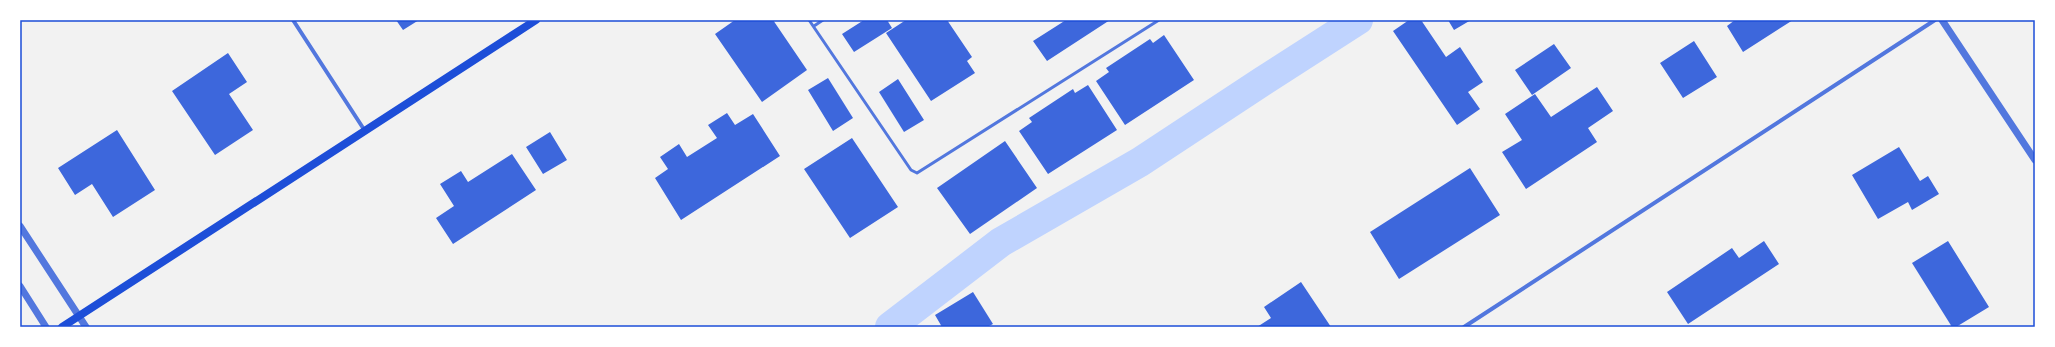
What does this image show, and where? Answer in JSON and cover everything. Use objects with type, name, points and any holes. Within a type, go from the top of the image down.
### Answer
[{"type":"main road","points":[[62,327],[536,20]]},
{"type":"street","points":[[293,20],[365,131]]},
{"type":"street","points":[[1464,327],[1935,20]]},
{"type":"street","points":[[1942,20],[2035,160]]},
{"type":"street","points":[[20,226],[86,327]]},
{"type":"street","points":[[20,286],[46,327]]},
{"type":"lane","points":[[809,20],[911,170],[917,173],[1159,20]]},
{"type":"lane","points":[[814,26],[823,20]]},
{"type":"building","points":[[396,20],[419,20],[403,30]]},
{"type":"building","points":[[735,20],[773,20],[807,70],[762,102],[715,34]]},
{"type":"building","points":[[864,20],[887,20],[892,28],[854,52],[842,34]]},
{"type":"building","points":[[906,20],[947,20],[972,57],[967,61],[975,73],[931,101],[886,33]]},
{"type":"building","points":[[1066,20],[1110,20],[1047,61],[1033,41]]},
{"type":"building","points":[[1409,20],[1421,20],[1446,57],[1460,47],[1483,82],[1468,92],[1480,109],[1457,125],[1393,31]]},
{"type":"building","points":[[1448,20],[1471,20],[1454,30]]},
{"type":"building","points":[[1735,20],[1793,20],[1743,52],[1727,26]]},
{"type":"building","points":[[1164,35],[1194,80],[1125,125],[1096,81],[1109,72],[1106,68],[1150,39],[1153,43]]},
{"type":"building","points":[[1694,41],[1717,77],[1683,98],[1660,63]]},
{"type":"building","points":[[1554,44],[1571,68],[1532,95],[1515,70]]},
{"type":"building","points":[[228,53],[247,82],[229,94],[253,130],[215,155],[172,91]]},
{"type":"building","points":[[828,78],[853,118],[833,131],[808,90]]},
{"type":"building","points":[[898,79],[924,120],[904,132],[879,92]]},
{"type":"building","points":[[1088,85],[1117,130],[1048,174],[1019,131],[1032,122],[1029,118],[1073,89],[1075,93]]},
{"type":"building","points":[[1597,87],[1613,111],[1588,128],[1597,142],[1526,189],[1502,152],[1522,140],[1505,114],[1535,94],[1551,117]]},
{"type":"building","points":[[727,113],[735,125],[753,114],[780,156],[681,220],[655,178],[668,169],[660,157],[679,144],[687,157],[717,138],[708,125]]},
{"type":"building","points":[[117,130],[155,190],[113,217],[92,184],[75,195],[58,168]]},
{"type":"building","points":[[550,132],[567,160],[543,174],[526,147]]},
{"type":"building","points":[[852,138],[898,207],[850,238],[804,169]]},
{"type":"building","points":[[1005,141],[1037,188],[970,234],[937,188]]},
{"type":"building","points":[[1899,147],[1920,181],[1928,176],[1939,194],[1912,210],[1908,202],[1878,219],[1852,175]]},
{"type":"building","points":[[512,154],[536,190],[453,244],[436,218],[454,206],[440,184],[461,171],[468,182]]},
{"type":"building","points":[[1470,168],[1500,215],[1399,279],[1370,232]]},
{"type":"building","points":[[1764,241],[1779,264],[1688,324],[1667,292],[1732,248],[1739,258]]},
{"type":"building","points":[[1948,241],[1989,307],[1956,327],[1952,327],[1912,263]]},
{"type":"building","points":[[1301,282],[1331,327],[1257,327],[1271,318],[1264,307]]},
{"type":"building","points":[[973,292],[993,324],[987,327],[942,327],[935,315]]},
{"type":"waterway","points":[[890,327],[1001,242],[1140,162],[1358,20]]}]
